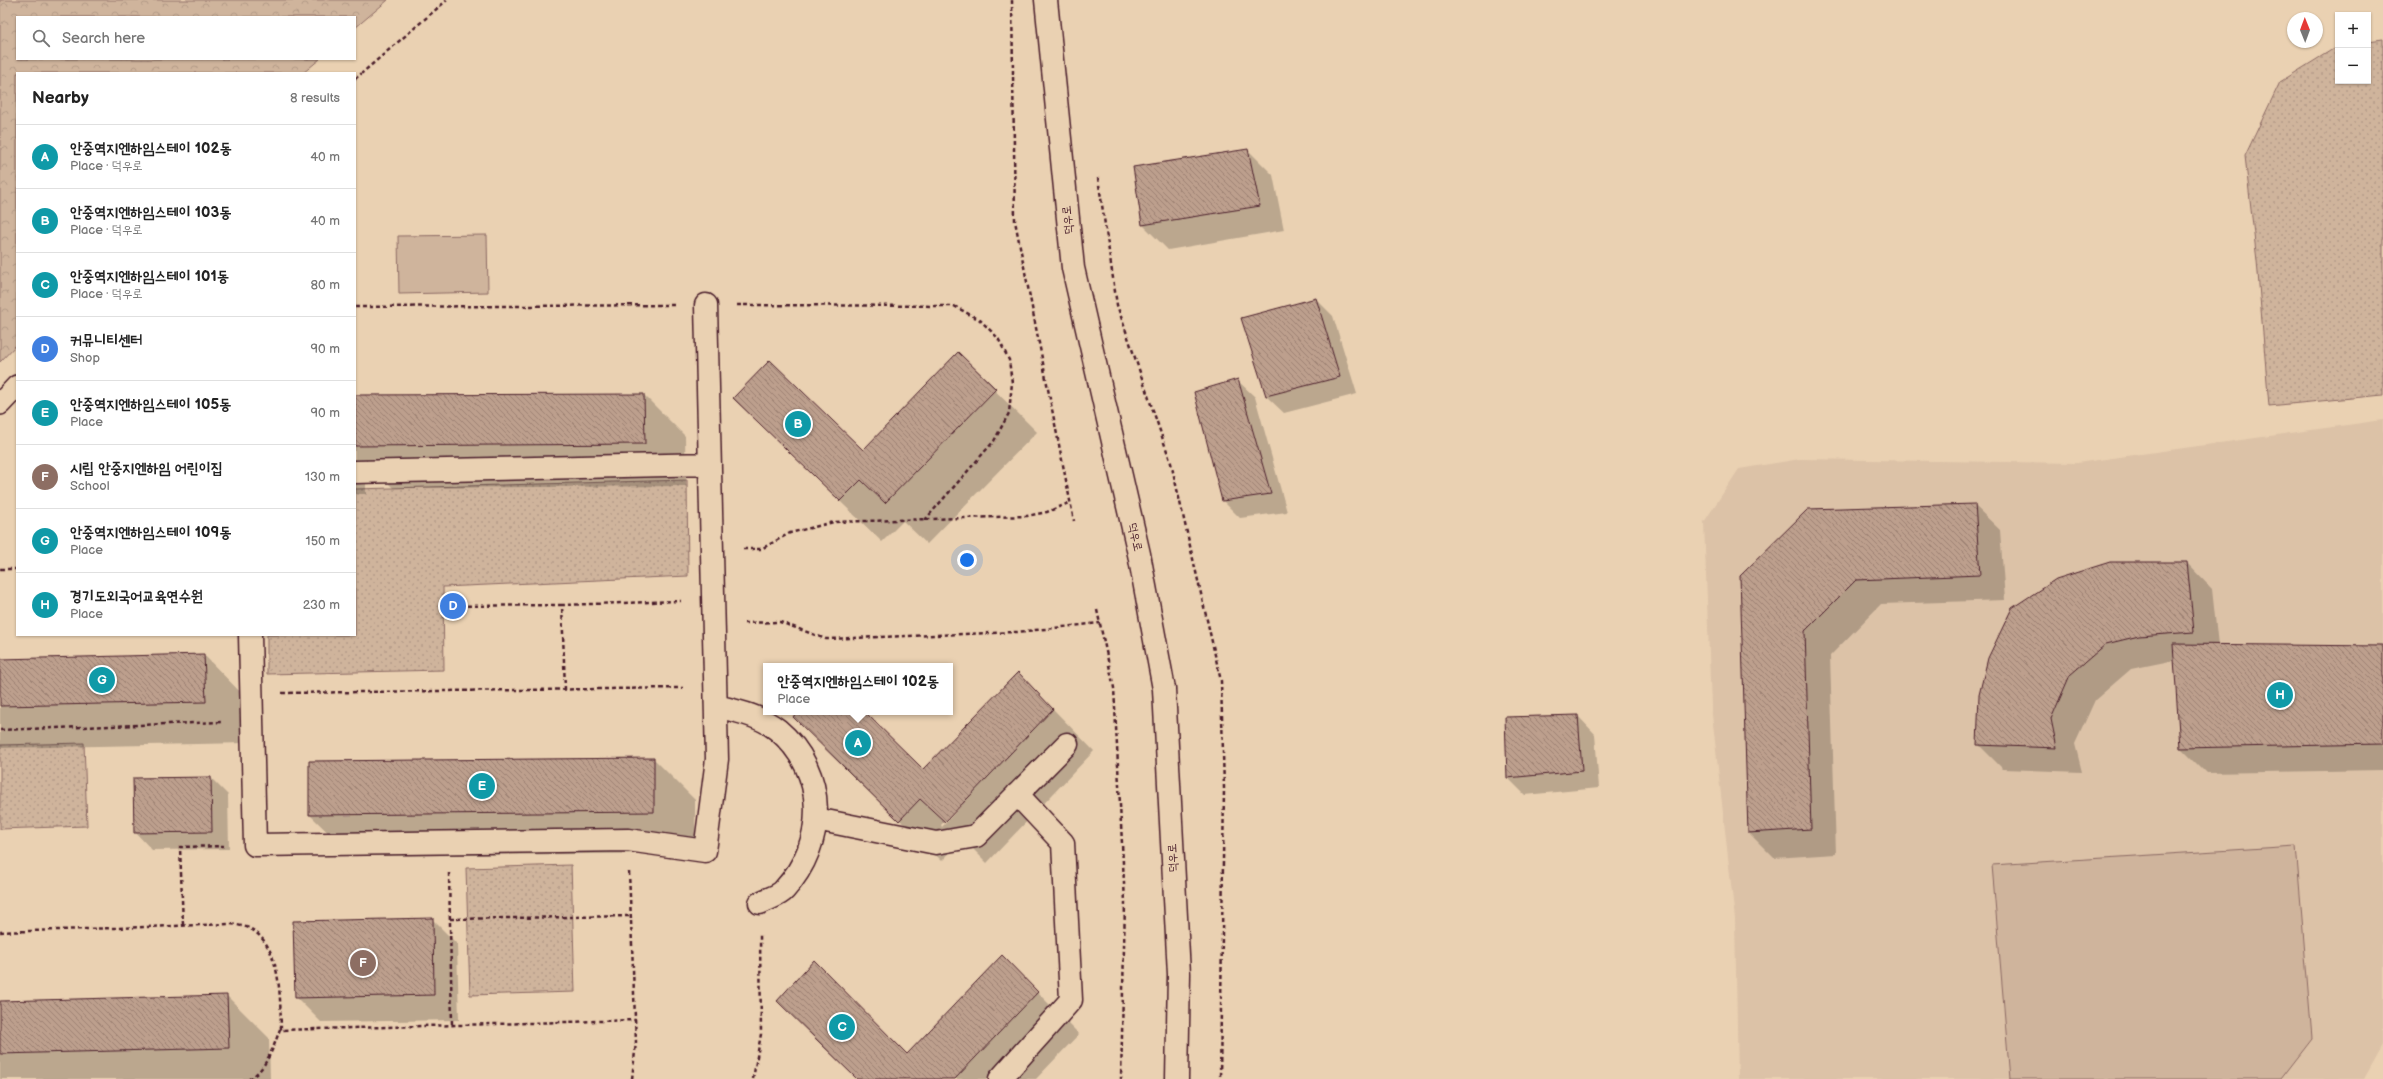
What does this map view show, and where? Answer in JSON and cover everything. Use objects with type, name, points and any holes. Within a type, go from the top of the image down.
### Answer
[{"type":"street","name":"덕우로","points":[[1046,0],[1073,268],[1139,554],[1164,690],[1179,974],[1177,1079]]},
{"type":"street","points":[[250,636],[255,844],[628,840],[705,851],[717,759],[706,305]]},
{"type":"street","points":[[356,472],[710,464]]},
{"type":"street","points":[[716,697],[776,729],[792,743],[803,759],[812,778],[816,819],[810,851],[783,891],[760,903]]},
{"type":"street","points":[[816,819],[936,843],[976,836],[1067,744]]},
{"type":"street","points":[[1000,1079],[1071,1000],[1063,843],[1017,794]]},
{"type":"lane","points":[[0,404],[16,387]]},
{"type":"path","points":[[356,78],[447,0]]},
{"type":"path","points":[[1012,0],[1015,221],[1074,521]]},
{"type":"path","points":[[356,307],[706,305],[954,306],[980,320],[998,338],[1008,360],[1012,383],[1009,413],[994,442],[924,521]]},
{"type":"path","points":[[712,549],[760,549],[790,533],[834,522],[924,521],[1026,516],[1047,512],[1071,502]]},
{"type":"path","points":[[0,570],[16,569]]},
{"type":"path","points":[[453,606],[562,605],[713,600]]},
{"type":"path","points":[[562,605],[565,690]]},
{"type":"path","points":[[1097,610],[1114,688],[1125,902],[1121,1079]]},
{"type":"path","points":[[714,624],[780,622],[826,639],[1017,632],[1100,623]]},
{"type":"path","points":[[251,693],[565,690],[716,697]]},
{"type":"path","points":[[0,730],[252,721]]},
{"type":"path","points":[[628,840],[636,1042],[632,1079]]},
{"type":"path","points":[[449,842],[452,1025]]},
{"type":"path","points":[[183,925],[180,847],[255,844]]},
{"type":"path","points":[[753,1079],[761,1034],[760,903]]},
{"type":"path","points":[[450,919],[631,916]]},
{"type":"path","points":[[0,932],[231,924],[250,928],[263,941],[277,966],[281,998],[280,1026],[274,1048],[256,1075],[249,1079]]},
{"type":"path","points":[[280,1026],[281,1030],[635,1020]]},
{"type":"shaded area","points":[[2383,420],[2383,1045],[2364,1079],[1738,1079],[1735,919],[1711,706],[1704,522],[1739,469],[1800,459],[2077,463]]},
{"type":"green space","points":[[0,0],[388,0],[356,27],[356,16],[16,16],[16,60],[319,60],[304,72],[16,72],[16,345],[0,362]]},
{"type":"green space","points":[[2383,39],[2383,395],[2269,406],[2257,261],[2245,156],[2280,82],[2335,48],[2335,84],[2371,84],[2371,41]]},
{"type":"green space","points":[[487,235],[488,292],[399,294],[398,236]]},
{"type":"green space","points":[[687,480],[688,576],[443,587],[444,670],[267,674],[267,636],[356,636],[356,489]]},
{"type":"green space","points":[[84,743],[87,826],[0,829],[0,745]]},
{"type":"green space","points":[[2296,846],[2312,1039],[2281,1079],[2010,1079],[1992,865]]},
{"type":"green space","points":[[571,865],[575,992],[470,995],[466,868]]},
{"type":"building","points":[[1248,149],[1260,206],[1142,225],[1133,167]]},
{"type":"building","points":[[1316,298],[1340,377],[1266,396],[1241,318]]},
{"type":"building","points":[[958,352],[996,389],[885,503],[861,480],[840,501],[733,398],[770,360],[863,450]]},
{"type":"building","points":[[1238,379],[1271,494],[1222,501],[1194,392]]},
{"type":"building","points":[[644,394],[645,444],[356,446],[356,395]]},
{"type":"building","points":[[1975,504],[1980,575],[1856,580],[1805,631],[1811,829],[1748,833],[1740,576],[1808,509]]},
{"type":"building","points":[[2110,562],[2187,562],[2194,632],[2139,636],[2106,644],[2070,675],[2051,719],[2057,748],[1977,745],[1979,695],[1988,658],[2012,608],[2056,579]]},
{"type":"building","points":[[2173,644],[2383,646],[2383,744],[2180,748]]},
{"type":"building","points":[[204,654],[206,702],[0,706],[0,659]]},
{"type":"building","points":[[1018,672],[1053,709],[945,822],[920,799],[899,821],[793,717],[795,715],[868,715],[923,769]]},
{"type":"building","points":[[1578,715],[1582,771],[1507,778],[1505,717]]},
{"type":"building","points":[[654,758],[654,812],[309,815],[309,761]]},
{"type":"building","points":[[211,777],[212,832],[134,833],[133,778]]},
{"type":"building","points":[[433,918],[434,995],[295,998],[293,921]]},
{"type":"building","points":[[1002,955],[1038,992],[955,1079],[857,1079],[777,1001],[814,960],[907,1054]]},
{"type":"building","points":[[227,995],[229,1048],[0,1054],[0,1001]]},
{"type":"place","name":"안중역지엔하임스테이 103동","points":[[798,424]]},
{"type":"place","name":"커뮤니티센터","points":[[453,606]]},
{"type":"place","name":"안중역지엔하임스테이 109동","points":[[102,680]]},
{"type":"place","name":"경기도외국어교육연수원","points":[[2280,695]]},
{"type":"place","name":"안중역지엔하임스테이 102동","points":[[858,743]]},
{"type":"place","name":"안중역지엔하임스테이 105동","points":[[482,786]]},
{"type":"place","name":"시립 안중지엔하임 어린이집","points":[[363,963]]},
{"type":"place","name":"안중역지엔하임스테이 101동","points":[[842,1027]]}]
